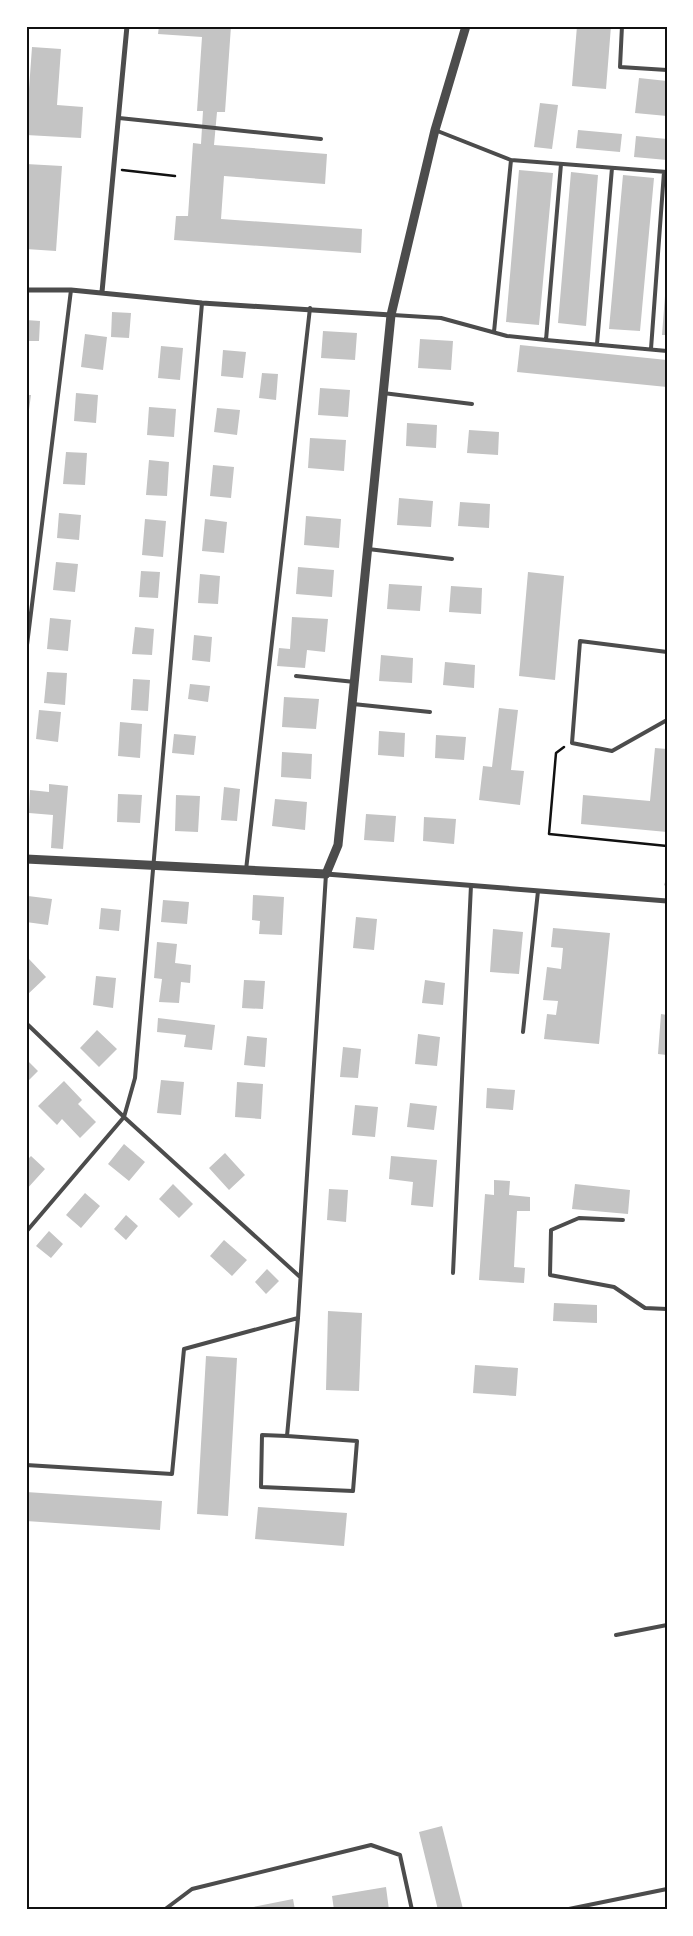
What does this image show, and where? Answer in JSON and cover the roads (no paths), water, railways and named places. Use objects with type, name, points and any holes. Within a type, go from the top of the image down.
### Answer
[{"type":"street","points":[[102,292],[127,26]]},
{"type":"street","points":[[326,874],[337,850],[353,704],[390,315],[435,130],[466,26]]},
{"type":"street","points":[[26,290],[102,292],[202,303],[310,308],[390,315]]},
{"type":"street","points":[[26,859],[326,874],[667,901]]},
{"type":"lane","points":[[622,26],[620,67],[667,70]]},
{"type":"lane","points":[[119,118],[321,139]]},
{"type":"lane","points":[[435,130],[512,160],[666,172],[651,349]]},
{"type":"lane","points":[[494,332],[512,160]]},
{"type":"lane","points":[[546,340],[561,164]]},
{"type":"lane","points":[[597,344],[612,168]]},
{"type":"lane","points":[[26,653],[71,290]]},
{"type":"lane","points":[[26,1232],[124,1117],[135,1078],[202,303]]},
{"type":"lane","points":[[246,870],[310,308]]},
{"type":"lane","points":[[390,315],[441,318],[507,336],[667,351]]},
{"type":"lane","points":[[383,393],[472,404]]},
{"type":"lane","points":[[368,549],[452,559]]},
{"type":"lane","points":[[667,652],[580,641],[572,743],[612,751],[667,720]]},
{"type":"lane","points":[[296,676],[355,682]]},
{"type":"lane","points":[[353,704],[430,712]]},
{"type":"lane","points":[[287,1436],[298,1318],[326,874]]},
{"type":"lane","points":[[453,1273],[470,885]]},
{"type":"lane","points":[[523,1032],[538,891]]},
{"type":"lane","points":[[26,1023],[124,1117],[300,1276]]},
{"type":"lane","points":[[623,1220],[579,1218],[552,1230],[550,1275],[614,1286],[645,1308],[667,1309]]},
{"type":"lane","points":[[26,1465],[172,1474],[184,1348],[298,1318]]},
{"type":"lane","points":[[262,1435],[287,1436],[357,1441],[353,1491],[261,1487],[262,1435]]},
{"type":"lane","points":[[616,1635],[667,1625]]},
{"type":"lane","points":[[164,1910],[192,1889],[371,1845],[400,1855],[412,1910]]},
{"type":"lane","points":[[564,1910],[667,1889]]}]
